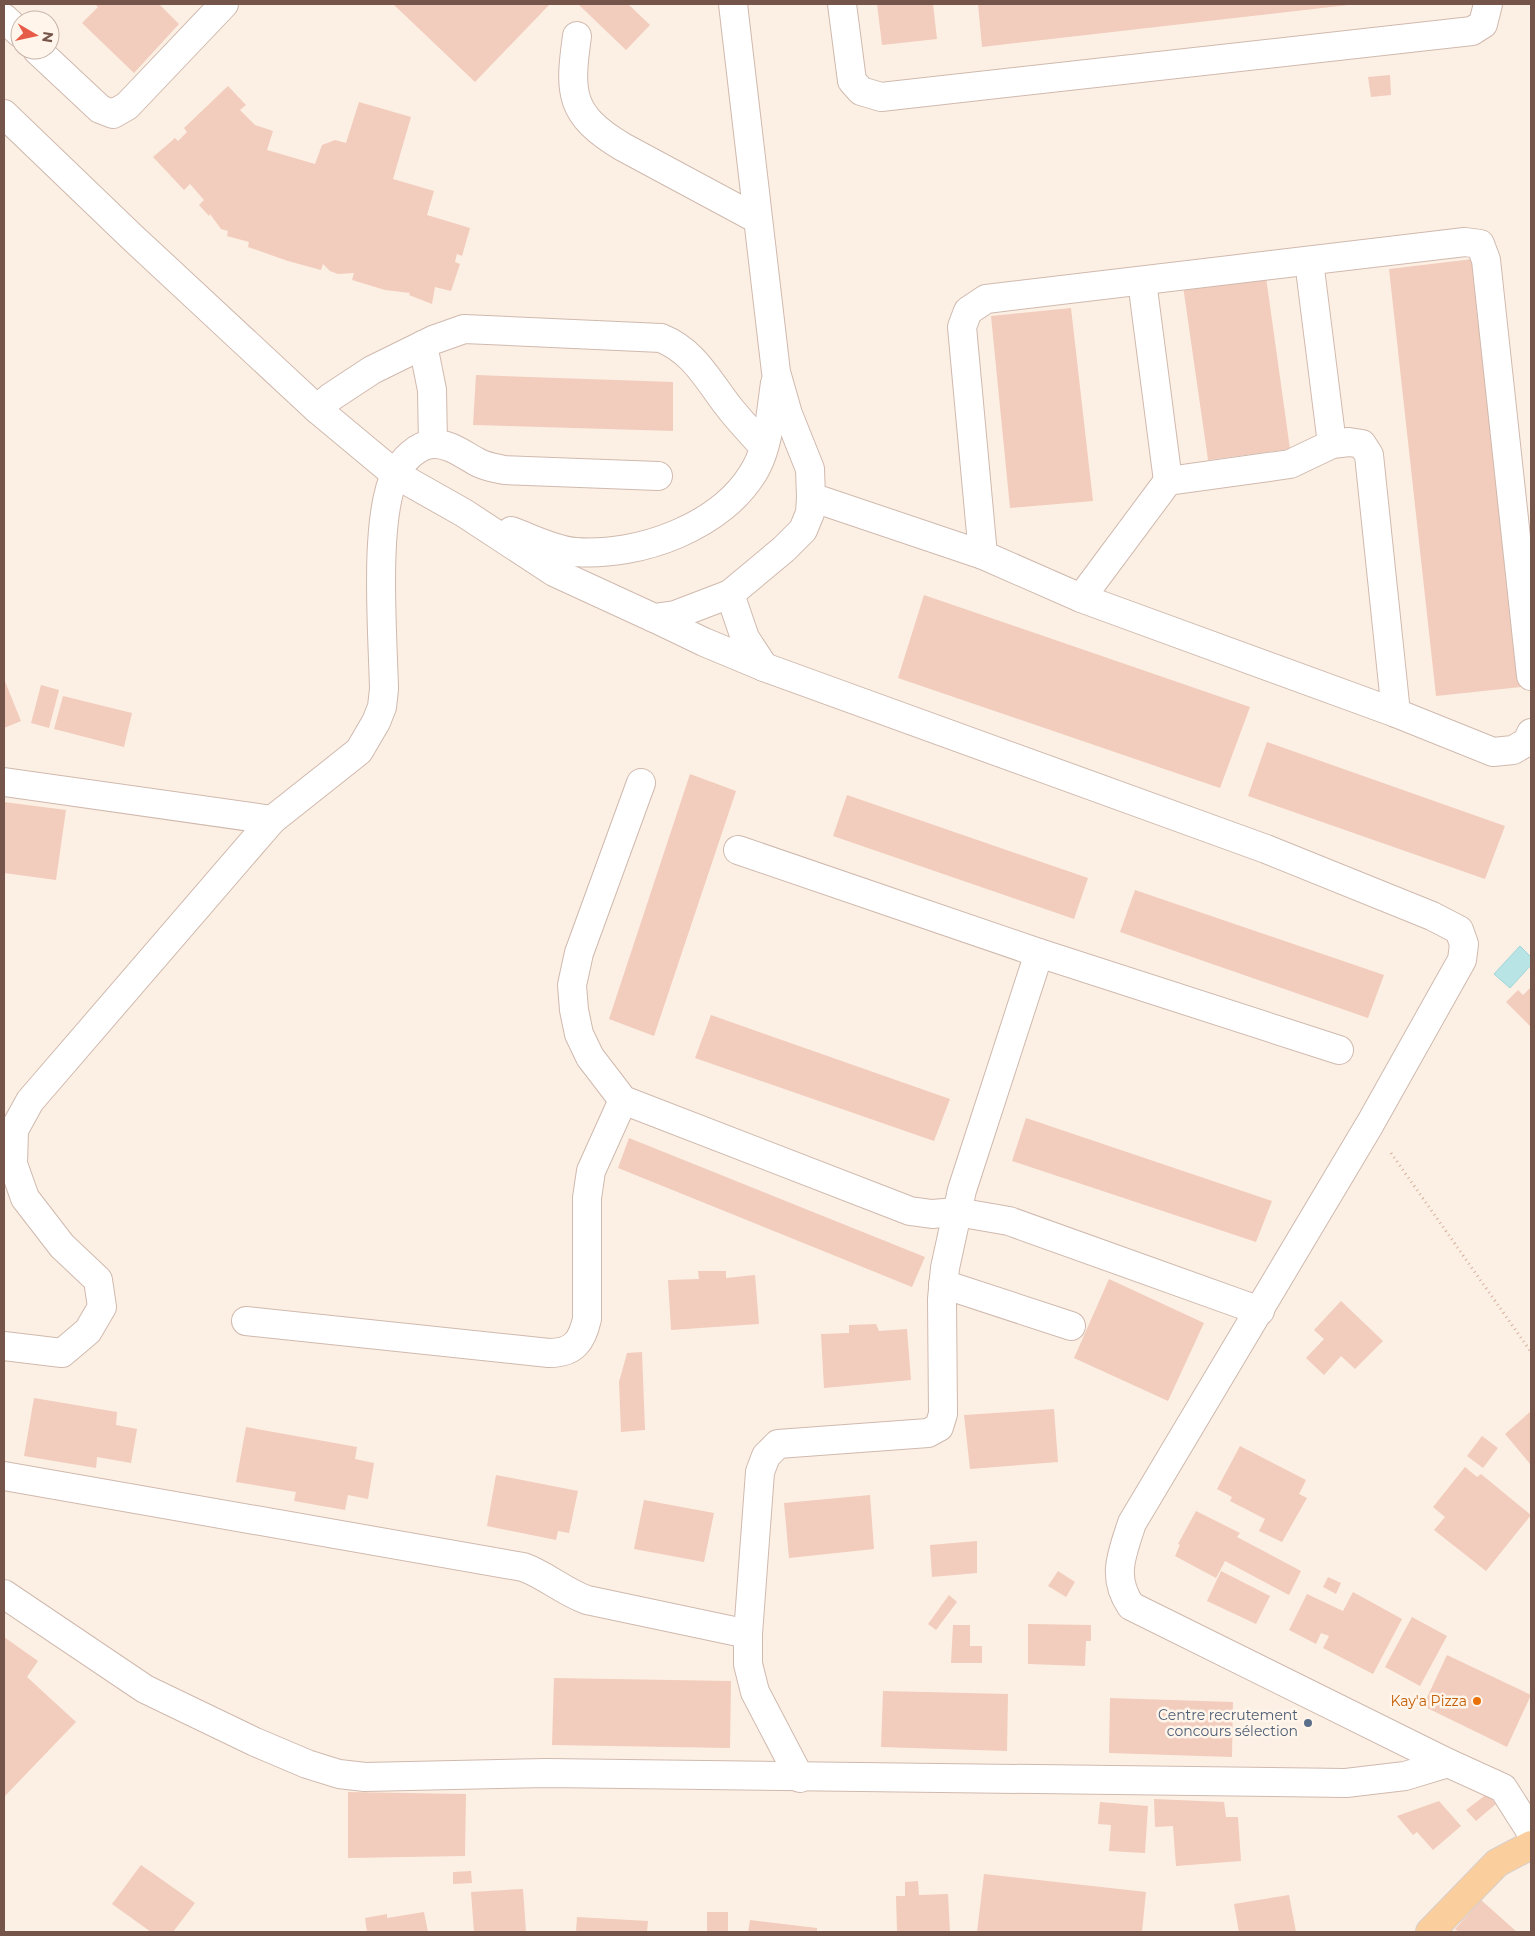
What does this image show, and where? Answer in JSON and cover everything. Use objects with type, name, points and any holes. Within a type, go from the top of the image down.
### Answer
[{"type":"main road","points":[[1430,1932],[1497,1863],[1531,1845]]},
{"type":"street","points":[[48,60],[100,110],[113,114],[127,106],[224,4]]},
{"type":"street","points":[[621,551],[609,570],[608,576],[642,613],[675,615],[730,594],[784,549],[803,530],[810,513],[812,497],[810,469],[788,414],[776,372],[733,4]]},
{"type":"street","points":[[842,4],[852,81],[861,92],[881,97],[1472,31],[1483,24],[1488,4]]},
{"type":"street","points":[[577,36],[572,71],[575,98],[582,113],[607,138],[757,219]]},
{"type":"street","points":[[4,114],[316,410],[395,474],[464,513],[554,572],[704,642],[764,667],[1266,849],[1432,916],[1459,930],[1464,944],[1462,960],[1370,1124],[1132,1523],[1121,1558],[1121,1588],[1131,1606],[1448,1763],[1503,1788],[1531,1832]]},
{"type":"street","points":[[983,556],[962,327],[968,311],[986,299],[1464,242],[1480,244],[1486,260],[1531,676]]},
{"type":"street","points":[[1309,261],[1332,444]]},
{"type":"street","points":[[1081,598],[1168,481],[1142,281]]},
{"type":"street","points":[[316,410],[331,397],[372,370],[423,345],[464,329],[660,338],[675,344],[689,354],[732,412],[760,457]]},
{"type":"street","points":[[423,345],[432,390],[433,444]]},
{"type":"street","points":[[464,513],[562,550],[575,552],[621,551],[682,533],[725,504],[737,493],[760,457],[769,422],[776,372]]},
{"type":"street","points":[[1168,481],[1290,464],[1332,444],[1349,442],[1362,444],[1368,455],[1396,713]]},
{"type":"street","points":[[4,1346],[62,1352],[88,1331],[102,1307],[98,1280],[62,1246],[25,1198],[13,1164],[14,1130],[30,1101],[272,820],[359,751],[368,738],[382,707],[384,689],[383,541],[388,497],[395,474],[405,460],[415,451],[433,444],[453,448],[480,464],[504,470],[658,476]]},
{"type":"street","points":[[760,457],[782,451],[803,458],[810,469]]},
{"type":"street","points":[[812,497],[983,556],[1081,598],[1396,713],[1493,752],[1513,750],[1527,742],[1531,733]]},
{"type":"street","points":[[730,594],[745,638],[764,667]]},
{"type":"street","points":[[4,782],[272,820]]},
{"type":"street","points":[[641,782],[579,953],[572,985],[574,1010],[579,1034],[590,1058],[623,1100],[910,1211],[932,1214],[957,1212],[1024,1226],[1260,1311]]},
{"type":"street","points":[[738,850],[1039,953],[1340,1050]]},
{"type":"street","points":[[800,1778],[750,1678],[748,1634],[760,1472],[766,1456],[778,1444],[790,1441],[928,1432],[939,1427],[943,1414],[943,1284],[957,1212],[962,1190],[1039,953]]},
{"type":"street","points":[[246,1320],[549,1353],[560,1353],[572,1347],[583,1335],[587,1318],[586,1198],[591,1171],[623,1100]]},
{"type":"street","points":[[943,1284],[1071,1326]]},
{"type":"street","points":[[4,1476],[524,1566],[539,1572],[570,1594],[587,1600],[748,1634]]},
{"type":"street","points":[[4,1594],[145,1689],[256,1742],[307,1764],[340,1774],[365,1776],[547,1773],[800,1778],[1346,1784],[1405,1776],[1448,1763]]},
{"type":"path","points":[[1370,1124],[1531,1352]]},
{"type":"water","points":[[1520,946],[1531,957],[1531,965],[1510,988],[1494,974]]},
{"type":"building","points":[[95,4],[159,4],[179,24],[134,73],[82,23],[98,7]]},
{"type":"building","points":[[393,4],[550,4],[475,82]]},
{"type":"building","points":[[578,4],[628,4],[650,25],[626,50]]},
{"type":"building","points":[[877,4],[933,4],[937,39],[882,45]]},
{"type":"building","points":[[978,4],[1347,4],[1348,5],[982,47]]},
{"type":"building","points":[[1390,75],[1391,95],[1371,97],[1368,77]]},
{"type":"building","points":[[228,86],[246,105],[240,110],[255,125],[273,131],[267,150],[315,164],[322,145],[335,140],[346,143],[359,102],[411,117],[393,179],[434,191],[427,215],[470,228],[462,256],[457,254],[455,262],[460,264],[451,291],[435,287],[432,304],[409,295],[410,293],[385,290],[352,280],[354,273],[338,274],[330,271],[323,264],[321,270],[288,261],[248,247],[249,242],[227,236],[228,231],[221,229],[210,214],[209,216],[199,205],[204,200],[190,184],[184,190],[153,157],[175,138],[178,141],[187,132],[184,128]]},
{"type":"building","points":[[1473,259],[1521,687],[1436,696],[1389,269]]},
{"type":"building","points":[[1266,277],[1290,449],[1208,460],[1183,286]]},
{"type":"building","points":[[1071,308],[1093,501],[1010,508],[991,316]]},
{"type":"building","points":[[476,375],[673,382],[673,431],[473,425]]},
{"type":"building","points":[[924,595],[1250,707],[1220,788],[898,678]]},
{"type":"building","points":[[4,679],[21,721],[4,728]]},
{"type":"building","points":[[41,685],[59,690],[49,728],[31,723]]},
{"type":"building","points":[[63,696],[132,713],[124,747],[54,729]]},
{"type":"building","points":[[1267,742],[1505,826],[1485,879],[1248,796]]},
{"type":"building","points":[[690,774],[736,791],[654,1036],[609,1019]]},
{"type":"building","points":[[847,795],[1088,878],[1074,919],[833,836]]},
{"type":"building","points":[[4,802],[66,810],[56,880],[4,873]]},
{"type":"building","points":[[1135,890],[1384,975],[1368,1018],[1120,932]]},
{"type":"building","points":[[1531,987],[1531,1027],[1506,1002],[1518,990],[1523,995]]},
{"type":"building","points":[[711,1015],[950,1099],[934,1141],[695,1058]]},
{"type":"building","points":[[1026,1118],[1272,1201],[1256,1242],[1012,1161]]},
{"type":"building","points":[[629,1138],[925,1257],[912,1287],[618,1168]]},
{"type":"building","points":[[698,1271],[726,1271],[726,1278],[755,1275],[759,1324],[671,1330],[668,1280],[699,1279]]},
{"type":"building","points":[[1109,1279],[1204,1323],[1168,1401],[1074,1358]]},
{"type":"building","points":[[1341,1301],[1383,1341],[1355,1369],[1341,1356],[1324,1375],[1306,1358],[1324,1339],[1314,1330]]},
{"type":"building","points":[[876,1324],[879,1331],[907,1329],[911,1380],[824,1388],[821,1334],[849,1333],[849,1325]]},
{"type":"building","points":[[642,1352],[645,1430],[621,1432],[619,1382],[627,1353]]},
{"type":"building","points":[[34,1398],[117,1412],[116,1425],[137,1429],[131,1463],[97,1457],[96,1468],[24,1456]]},
{"type":"building","points":[[1054,1409],[1058,1462],[970,1469],[964,1415]]},
{"type":"building","points":[[1531,1411],[1531,1465],[1505,1434]]},
{"type":"building","points":[[246,1427],[357,1447],[355,1459],[374,1463],[368,1499],[348,1495],[345,1510],[294,1501],[296,1492],[236,1482]]},
{"type":"building","points":[[1482,1436],[1498,1448],[1483,1468],[1467,1456]]},
{"type":"building","points":[[1240,1446],[1306,1480],[1299,1494],[1307,1498],[1282,1542],[1259,1531],[1265,1519],[1230,1501],[1232,1497],[1217,1489]]},
{"type":"building","points":[[1465,1467],[1477,1477],[1481,1474],[1531,1515],[1486,1571],[1434,1530],[1445,1517],[1433,1507]]},
{"type":"building","points":[[496,1475],[578,1491],[569,1533],[558,1531],[556,1540],[487,1526]]},
{"type":"building","points":[[870,1495],[874,1549],[789,1558],[784,1503]]},
{"type":"building","points":[[644,1500],[714,1513],[704,1562],[634,1549]]},
{"type":"building","points":[[1196,1511],[1240,1533],[1237,1537],[1301,1571],[1289,1595],[1225,1561],[1216,1578],[1175,1556],[1180,1545],[1178,1544]]},
{"type":"building","points":[[977,1541],[977,1573],[932,1577],[930,1545]]},
{"type":"building","points":[[1058,1571],[1075,1582],[1066,1597],[1048,1586]]},
{"type":"building","points":[[1221,1571],[1270,1596],[1256,1624],[1207,1601]]},
{"type":"building","points":[[1328,1577],[1341,1583],[1336,1594],[1323,1587]]},
{"type":"building","points":[[1353,1592],[1402,1619],[1373,1674],[1323,1648],[1329,1636],[1321,1633],[1316,1644],[1289,1630],[1307,1594],[1343,1611]]},
{"type":"building","points":[[949,1595],[957,1602],[936,1630],[928,1624]]},
{"type":"building","points":[[1412,1617],[1447,1636],[1420,1686],[1385,1667]]},
{"type":"building","points":[[1028,1624],[1091,1625],[1091,1641],[1086,1641],[1085,1666],[1028,1664]]},
{"type":"building","points":[[953,1625],[970,1625],[970,1646],[982,1646],[982,1663],[951,1663]]},
{"type":"building","points":[[4,1637],[38,1661],[27,1677],[76,1722],[4,1797]]},
{"type":"building","name":"Kay'a Pizza","points":[[1447,1655],[1531,1695],[1507,1747],[1423,1706]]},
{"type":"building","points":[[554,1678],[731,1681],[730,1748],[552,1745]]},
{"type":"building","points":[[883,1691],[1008,1694],[1007,1751],[881,1747]]},
{"type":"building","points":[[1110,1698],[1233,1702],[1232,1757],[1109,1753]]},
{"type":"building","points":[[348,1792],[466,1794],[465,1856],[348,1858]]},
{"type":"building","points":[[1487,1794],[1496,1804],[1476,1821],[1466,1810]]},
{"type":"building","points":[[1154,1799],[1224,1802],[1226,1817],[1238,1817],[1241,1861],[1176,1866],[1173,1826],[1155,1827]]},
{"type":"building","points":[[1439,1801],[1461,1826],[1433,1850],[1417,1832],[1413,1835],[1397,1816]]},
{"type":"building","points":[[1100,1802],[1148,1806],[1145,1853],[1109,1851],[1111,1825],[1098,1824]]},
{"type":"building","points":[[141,1865],[195,1903],[173,1932],[151,1932],[112,1904]]},
{"type":"building","points":[[471,1871],[472,1883],[453,1884],[453,1872]]},
{"type":"building","points":[[984,1874],[1146,1892],[1142,1932],[977,1932]]},
{"type":"building","points":[[918,1881],[919,1895],[948,1894],[950,1932],[897,1932],[896,1896],[905,1896],[905,1882]]},
{"type":"building","points":[[523,1889],[526,1932],[474,1932],[471,1892]]},
{"type":"building","points":[[1289,1895],[1296,1932],[1239,1932],[1234,1904]]},
{"type":"building","points":[[1481,1900],[1517,1932],[1459,1932],[1455,1929]]},
{"type":"building","points":[[424,1912],[428,1932],[367,1932],[365,1918],[387,1914],[387,1918]]},
{"type":"building","points":[[707,1912],[728,1912],[728,1932],[707,1932]]},
{"type":"building","points":[[577,1917],[648,1921],[647,1932],[576,1932]]},
{"type":"building","points":[[750,1920],[817,1928],[817,1932],[748,1932]]},
{"type":"place","name":"Kay'a Pizza","points":[[1477,1701]]},
{"type":"place","name":"Centre recrutement concours sélection","points":[[1308,1723]]}]
